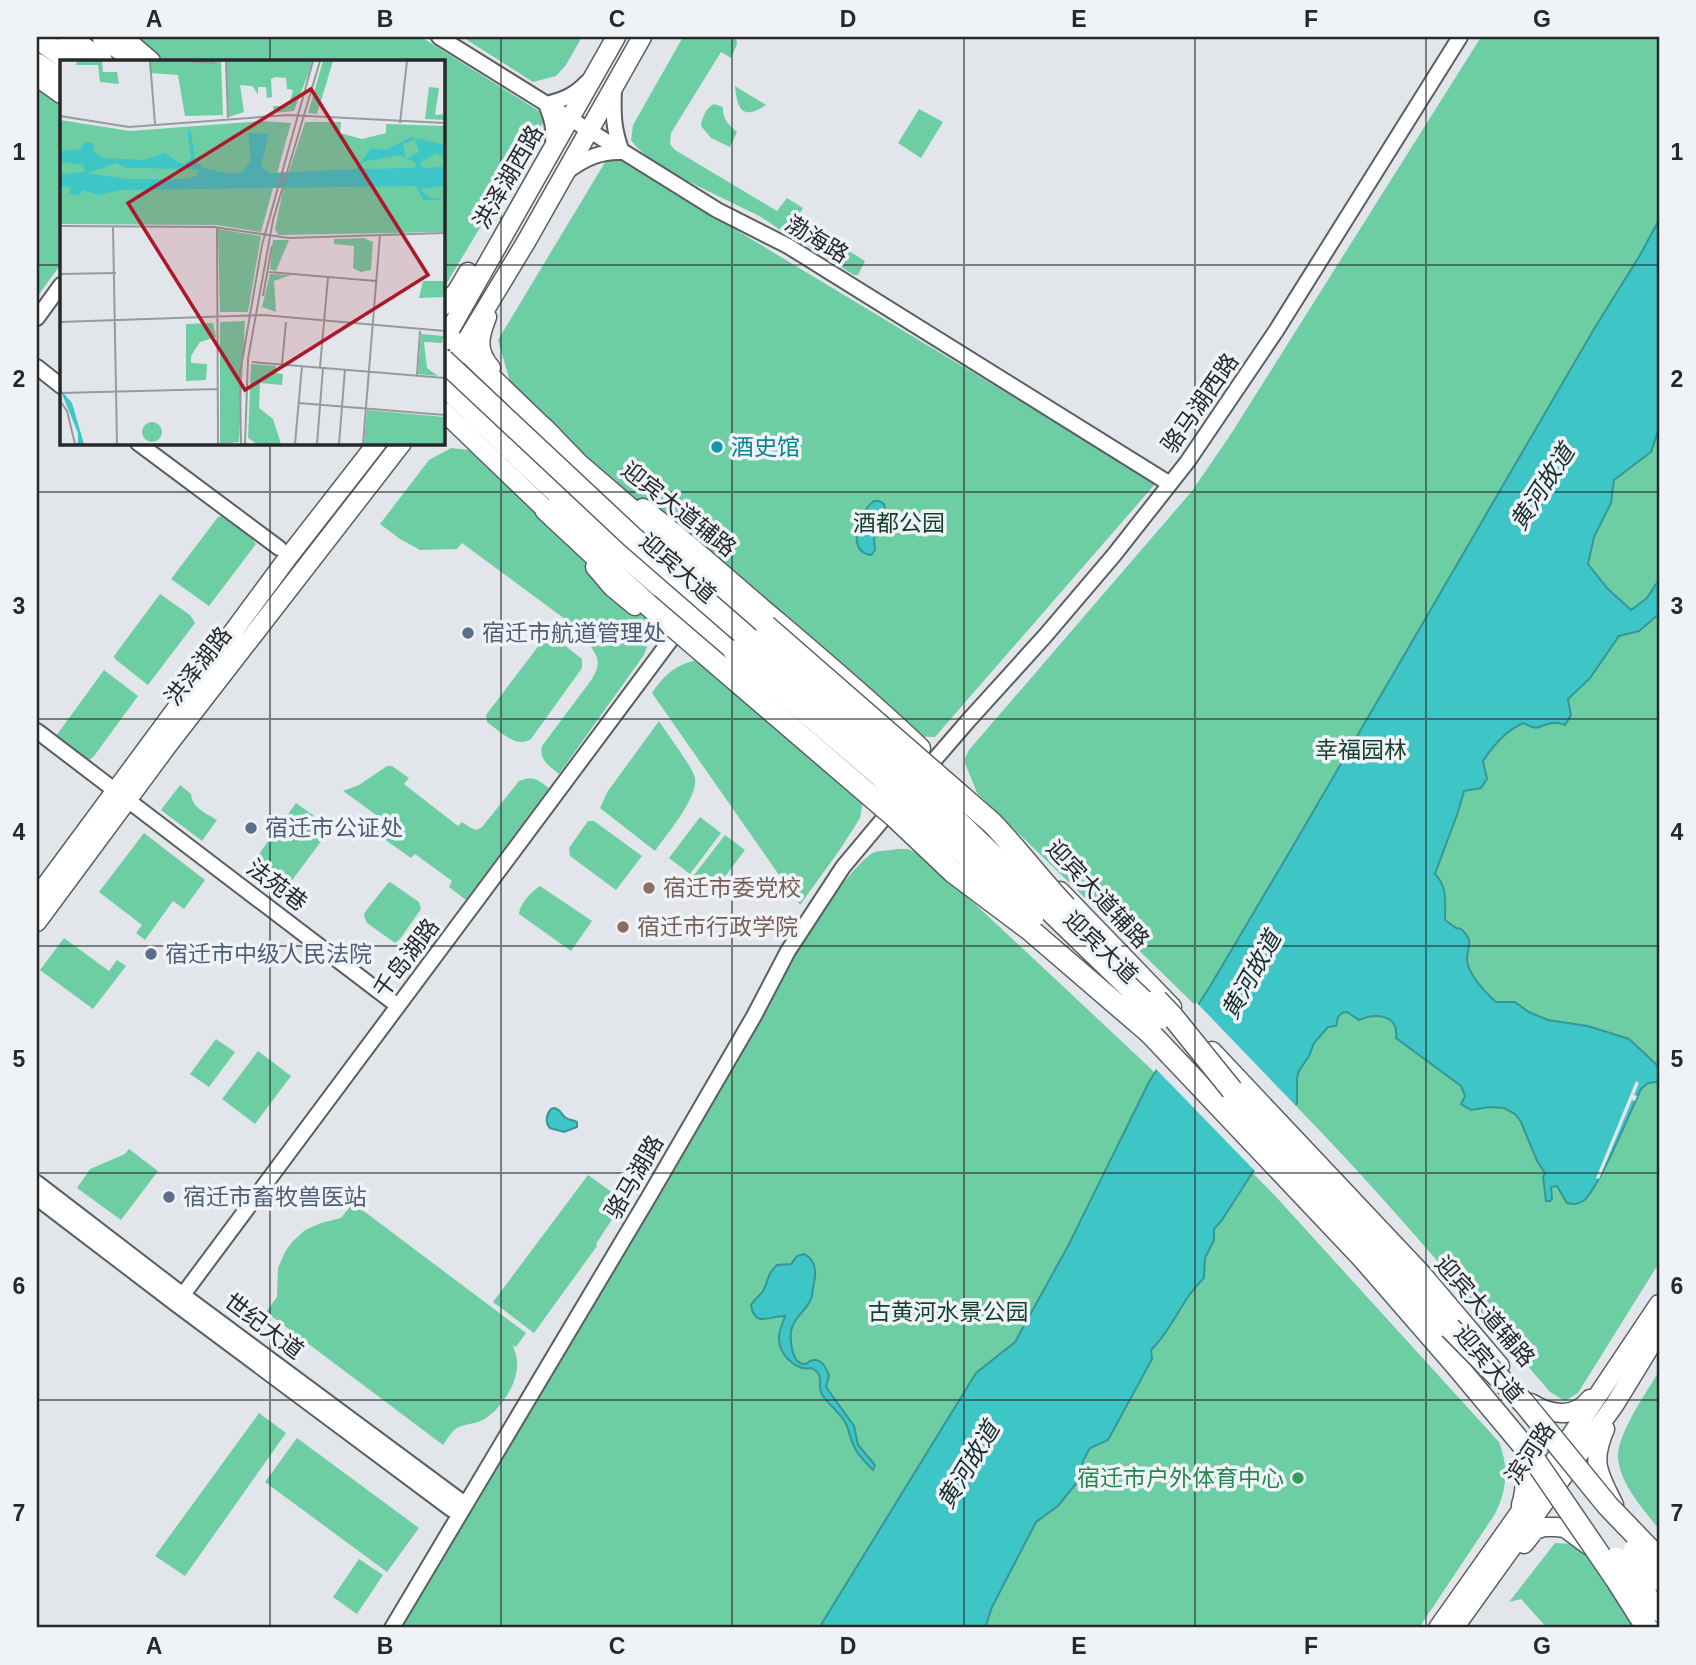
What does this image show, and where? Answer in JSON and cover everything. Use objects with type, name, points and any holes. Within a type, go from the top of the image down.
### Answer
[{"type":"highway","points":[[68,37],[111,45],[135,60]]},
{"type":"highway","points":[[37,38],[69,60]]},
{"type":"highway","points":[[37,64],[60,79]]},
{"type":"highway","name":"迎宾大道","points":[[445,373],[527,466],[650,579],[878,775],[986,873],[1106,989],[1147,1037],[1362,1257],[1456,1365],[1528,1457],[1659,1611]]},
{"type":"highway","name":"迎宾大道","points":[[445,373],[946,810],[1161,1018],[1338,1203],[1450,1328],[1659,1580]]},
{"type":"highway","points":[[543,428],[579,465],[992,823],[1049,889],[1173,1017],[1232,1090]]},
{"type":"highway","points":[[545,510],[648,604],[894,816],[953,872],[1029,929],[1147,1037]]},
{"type":"highway","points":[[1450,1328],[1524,1403],[1608,1506],[1659,1559]]},
{"type":"highway","points":[[1528,1457],[1616,1579],[1644,1628]]},
{"type":"main road","name":"洪泽湖西路","points":[[444,335],[616,37]]},
{"type":"main road","name":"洪泽湖西路","points":[[465,342],[526,242],[642,37]]},
{"type":"main road","points":[[111,45],[148,60]]},
{"type":"main road","points":[[37,77],[60,93]]},
{"type":"main road","points":[[444,305],[457,291],[493,229],[537,175]]},
{"type":"main road","points":[[526,242],[488,314],[480,346],[488,365],[543,428]]},
{"type":"main road","name":"迎宾大道辅路","points":[[444,335],[465,342],[543,428],[599,477],[671,529],[878,707],[1023,850],[1069,903],[1168,1004],[1422,1274],[1614,1505],[1659,1552]]},
{"type":"main road","points":[[445,373],[465,342]]},
{"type":"main road","points":[[444,412],[545,510],[612,587],[853,791],[926,839],[1147,1037],[1286,1187],[1528,1457],[1545,1488],[1588,1545],[1644,1628]]},
{"type":"main road","points":[[444,426],[451,427],[505,478],[527,492]]},
{"type":"main road","name":"洪泽湖路","points":[[37,922],[289,556],[374,444]]},
{"type":"main road","name":"洪泽湖路","points":[[37,897],[244,648],[401,444]]},
{"type":"main road","points":[[244,648],[316,567],[413,444]]},
{"type":"main road","points":[[1531,1403],[1544,1411],[1559,1414],[1580,1409],[1587,1404],[1659,1298]]},
{"type":"main road","name":"滨河路","points":[[1456,1628],[1571,1451],[1659,1304]]},
{"type":"main road","name":"滨河路","points":[[1571,1451],[1615,1404],[1659,1332]]},
{"type":"main road","points":[[1614,1505],[1598,1472],[1596,1456],[1615,1404]]},
{"type":"main road","points":[[1520,1512],[1528,1457]]},
{"type":"main road","name":"滨河路","points":[[1438,1628],[1520,1512],[1545,1488]]},
{"type":"main road","points":[[1456,1628],[1535,1530],[1544,1527],[1565,1528],[1588,1545]]},
{"type":"street","name":"渤海路","points":[[439,37],[717,210],[788,246],[1170,484]]},
{"type":"street","name":"骆马湖西路","points":[[933,762],[1114,555],[1188,461],[1276,331],[1460,37]]},
{"type":"street","points":[[553,148],[553,121],[546,104],[579,91],[595,73]]},
{"type":"street","points":[[565,173],[600,153],[622,152],[615,128],[615,84]]},
{"type":"street","points":[[37,318],[60,286]]},
{"type":"street","points":[[37,367],[60,385]]},
{"type":"street","points":[[139,444],[279,548]]},
{"type":"street","name":"千岛湖路","points":[[180,1299],[672,638]]},
{"type":"street","name":"法苑巷","points":[[37,731],[398,1006]]},
{"type":"street","name":"骆马湖路","points":[[392,1628],[650,1195],[754,1016],[788,951],[843,867],[933,762]]},
{"type":"street","points":[[788,951],[843,872],[873,838],[887,828],[915,832]]},
{"type":"street","name":"世纪大道","points":[[37,1183],[180,1299],[451,1508],[462,1508]]},
{"type":"street","name":"世纪大道","points":[[37,1198],[180,1299]]},
{"type":"green space","points":[[110,37],[421,37],[547,116],[444,286],[444,60],[142,60]]},
{"type":"green space","points":[[465,37],[582,37],[566,65],[556,76],[533,82]]},
{"type":"green space","points":[[683,37],[736,37],[737,44],[731,58],[721,52],[671,133],[670,144],[675,150],[777,211],[787,198],[803,208],[795,222],[786,230],[782,231],[758,215],[668,170],[631,140],[633,125]]},
{"type":"green space","name":"幸福园林","points":[[1481,37],[1659,37],[1659,1263],[1578,1393],[1565,1401],[1550,1392],[1409,1228],[1322,1133],[977,793],[965,763],[969,750],[1192,491],[1229,437]]},
{"type":"green space","points":[[37,70],[60,87],[60,265],[37,297]]},
{"type":"green space","points":[[735,86],[766,105],[752,112],[743,110],[737,101]]},
{"type":"green space","points":[[714,104],[723,107],[725,118],[737,132],[730,147],[711,138],[701,126],[705,113]]},
{"type":"green space","points":[[919,109],[943,122],[921,158],[898,143]]},
{"type":"green space","name":"酒都公园","points":[[610,154],[1156,483],[935,737],[891,736],[513,392],[498,340]]},
{"type":"green space","points":[[809,226],[865,261],[858,275],[803,243],[803,235]]},
{"type":"green space","points":[[451,448],[469,450],[639,601],[650,621],[649,640],[644,655],[559,774],[543,759],[542,746],[595,673],[598,661],[589,644],[592,639],[462,543],[457,549],[420,550],[380,524],[429,460]]},
{"type":"green space","points":[[222,516],[256,544],[209,606],[171,579],[218,517]]},
{"type":"green space","points":[[160,594],[190,615],[195,623],[148,685],[114,656]]},
{"type":"green space","points":[[550,636],[582,659],[582,668],[531,739],[520,742],[487,722],[486,715],[543,640]]},
{"type":"green space","points":[[697,660],[863,800],[860,818],[800,905],[652,693],[671,672]]},
{"type":"green space","points":[[104,670],[138,696],[88,761],[56,736]]},
{"type":"green space","points":[[659,721],[693,773],[695,786],[687,805],[655,851],[600,808],[608,791]]},
{"type":"green space","points":[[387,766],[392,766],[409,778],[404,784],[458,826],[462,822],[477,830],[519,781],[535,779],[549,788],[466,900],[449,887],[452,881],[415,854],[411,858],[370,829],[379,817],[343,791],[359,785]]},
{"type":"green space","points":[[180,785],[191,794],[197,807],[217,820],[202,841],[161,810]]},
{"type":"green space","points":[[296,803],[331,828],[287,884],[256,862],[256,858]]},
{"type":"green space","points":[[700,817],[721,833],[690,874],[669,858]]},
{"type":"green space","points":[[588,821],[594,821],[642,856],[616,890],[570,856],[569,848]]},
{"type":"green space","points":[[144,833],[205,880],[184,909],[173,901],[145,940],[136,933],[142,925],[99,892]]},
{"type":"green space","points":[[725,835],[745,850],[714,891],[694,875]]},
{"type":"green space","name":"古黄河水景公园","points":[[908,849],[926,858],[1148,1066],[1278,1199],[1499,1442],[1505,1469],[1499,1505],[1419,1628],[399,1628],[808,932],[840,888],[868,856],[875,852]]},
{"type":"green space","points":[[390,882],[419,902],[421,909],[395,943],[367,923],[364,916]]},
{"type":"green space","points":[[540,886],[592,921],[571,951],[519,914],[526,898]]},
{"type":"green space","points":[[64,938],[109,971],[117,960],[126,966],[93,1009],[40,970]]},
{"type":"green space","points":[[216,1039],[235,1052],[209,1087],[190,1074]]},
{"type":"green space","points":[[258,1051],[291,1076],[255,1124],[222,1099]]},
{"type":"green space","points":[[129,1149],[158,1171],[121,1220],[77,1188],[90,1169],[125,1154]]},
{"type":"green space","points":[[588,1175],[624,1201],[597,1246],[534,1333],[493,1302]]},
{"type":"green space","points":[[353,1203],[526,1333],[516,1347],[513,1345],[517,1369],[508,1395],[483,1420],[455,1429],[443,1445],[266,1312],[277,1297],[278,1268],[292,1242],[305,1230],[341,1218]]},
{"type":"green space","points":[[1659,1371],[1659,1529],[1628,1488],[1618,1459],[1627,1426]]},
{"type":"green space","points":[[259,1413],[286,1433],[185,1576],[155,1556]]},
{"type":"green space","points":[[297,1438],[419,1528],[387,1572],[265,1482]]},
{"type":"green space","points":[[1555,1543],[1573,1544],[1583,1550],[1647,1628],[1547,1628],[1521,1599],[1509,1602]]},
{"type":"green space","points":[[359,1559],[383,1575],[357,1614],[333,1597]]},
{"type":"water","name":"黄河故道","points":[[1659,220],[1659,428],[1651,452],[1614,480],[1611,503],[1594,537],[1588,564],[1608,589],[1631,610],[1647,598],[1659,583],[1659,614],[1639,631],[1619,636],[1590,678],[1568,699],[1571,715],[1565,725],[1554,723],[1537,728],[1524,723],[1512,729],[1496,744],[1483,761],[1487,779],[1481,788],[1464,791],[1435,874],[1444,890],[1445,920],[1466,934],[1469,939],[1467,959],[1470,970],[1496,1002],[1515,1002],[1548,1020],[1588,1026],[1629,1039],[1658,1066],[1657,1082],[1648,1083],[1641,1089],[1605,1167],[1583,1201],[1567,1203],[1557,1186],[1551,1187],[1552,1199],[1546,1201],[1543,1177],[1545,1173],[1515,1114],[1504,1108],[1471,1110],[1461,1104],[1465,1096],[1461,1086],[1396,1038],[1394,1024],[1390,1020],[1372,1016],[1359,1020],[1347,1012],[1342,1013],[1336,1026],[1328,1027],[1314,1043],[1297,1078],[1297,1103],[1214,1229],[1214,1240],[1205,1258],[1204,1278],[1151,1350],[1152,1359],[1108,1440],[1090,1448],[1083,1461],[1079,1480],[1058,1506],[1036,1522],[992,1607],[985,1628],[819,1628],[976,1373],[1015,1342],[1068,1246],[1149,1082],[1212,983]]},
{"type":"water","points":[[874,501],[884,504],[885,514],[875,532],[875,550],[871,555],[858,547],[857,531],[864,513]]},
{"type":"water","points":[[554,1108],[566,1118],[577,1122],[577,1127],[564,1132],[550,1128],[547,1116]]},
{"type":"water","points":[[804,1254],[814,1265],[815,1279],[811,1299],[792,1327],[793,1352],[801,1363],[817,1360],[825,1366],[829,1376],[826,1387],[854,1426],[858,1445],[875,1465],[873,1470],[856,1450],[843,1418],[823,1396],[820,1377],[816,1371],[794,1364],[781,1349],[779,1334],[785,1316],[760,1319],[753,1312],[751,1305],[763,1291],[773,1269],[777,1265],[791,1264],[797,1256]]},
{"type":"pier","points":[[1196,1002],[1298,1108],[1256,1172],[1154,1067]]},
{"type":"pier","points":[[1636,1081],[1639,1083],[1634,1095],[1637,1096],[1635,1101],[1632,1100],[1599,1179],[1596,1178]]},
{"type":"place","name":"酒史馆","points":[[717,447]]},
{"type":"place","name":"宿迁市航道管理处","points":[[468,633]]},
{"type":"place","name":"宿迁市公证处","points":[[251,828]]},
{"type":"place","name":"宿迁市委党校","points":[[649,888]]},
{"type":"place","name":"宿迁市行政学院","points":[[623,927]]},
{"type":"place","name":"宿迁市中级人民法院","points":[[151,954]]},
{"type":"place","name":"宿迁市畜牧兽医站","points":[[169,1197]]},
{"type":"place","name":"宿迁市户外体育中心","points":[[1298,1478]]}]
